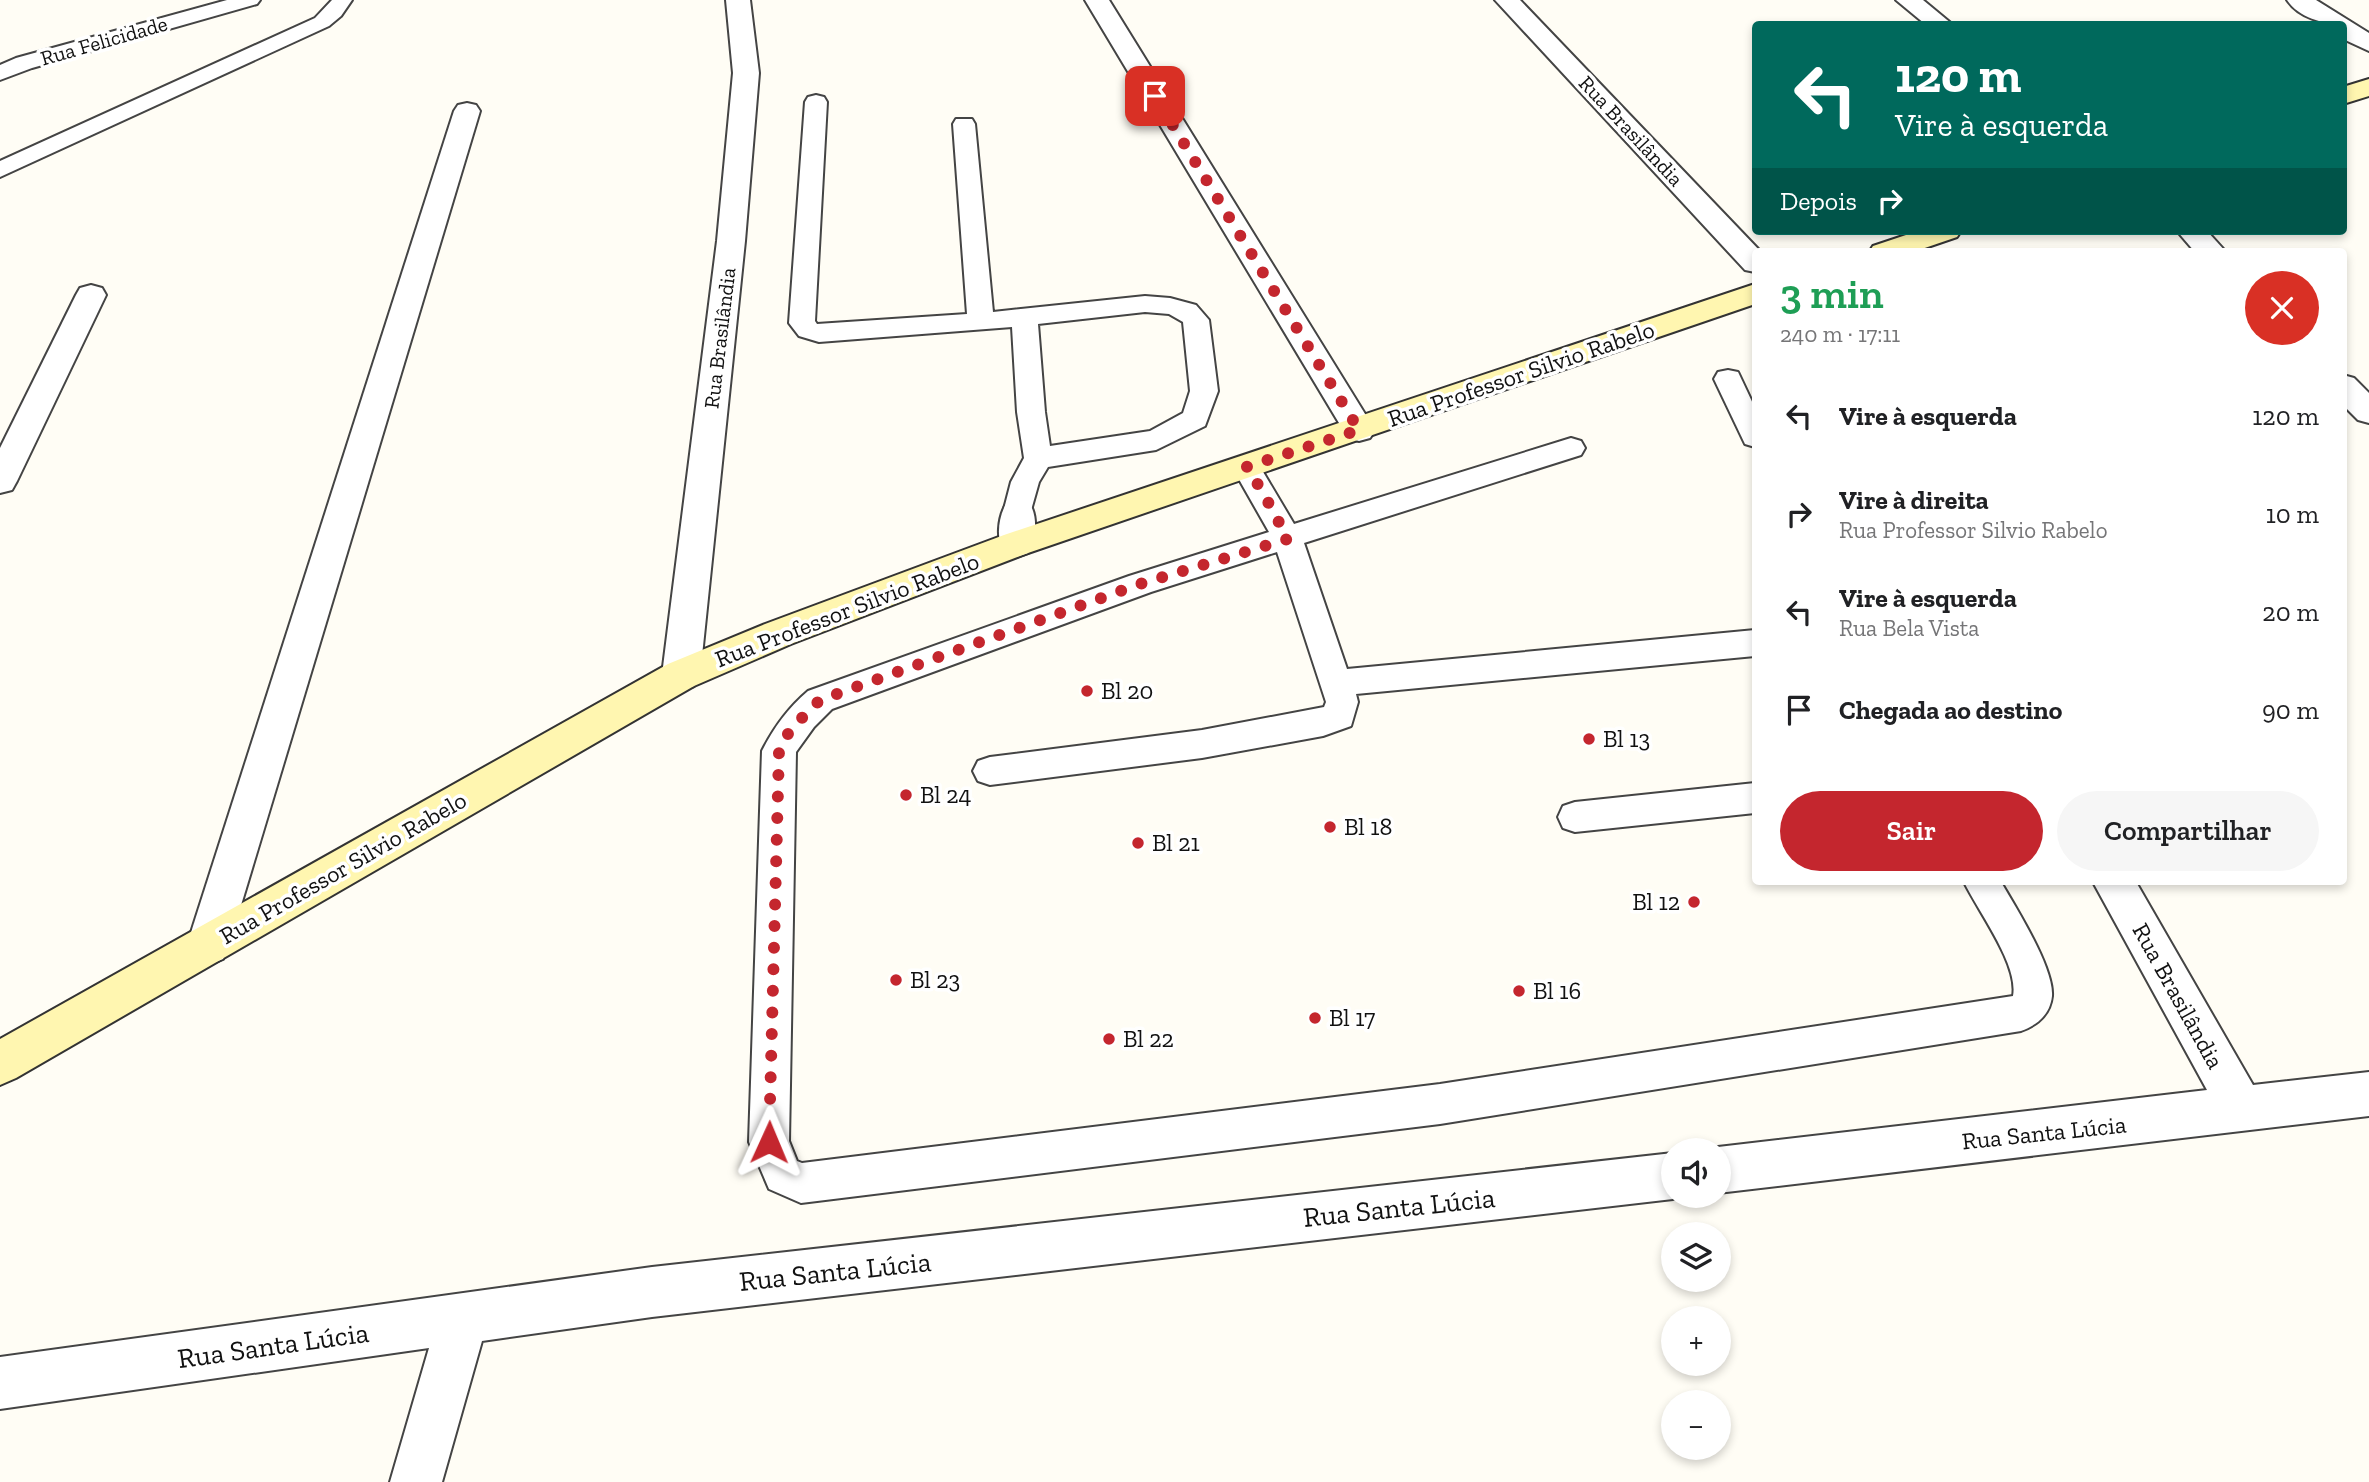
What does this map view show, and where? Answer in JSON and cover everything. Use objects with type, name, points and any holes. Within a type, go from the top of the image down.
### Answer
[{"type":"main road","points":[[2347,95],[2369,87]]},
{"type":"main road","points":[[1894,248],[1935,235]]},
{"type":"main road","name":"Rua Professor Silvio Rabelo","points":[[0,1063],[681,675],[1017,529],[1246,467],[1752,295]]},
{"type":"street","name":"Rua Brasilândia","points":[[681,675],[729,255],[746,73],[738,0]]},
{"type":"street","points":[[1097,0],[1359,430]]},
{"type":"street","name":"Rua Brasilândia","points":[[1507,0],[1752,260]]},
{"type":"street","points":[[1908,0],[1936,21]]},
{"type":"street","points":[[2298,0],[2333,21]]},
{"type":"street","points":[[2347,30],[2369,44]]},
{"type":"street","points":[[208,945],[467,111]]},
{"type":"street","points":[[2195,235],[2208,248]]},
{"type":"street","points":[[0,481],[91,295]]},
{"type":"street","points":[[2347,390],[2369,412]]},
{"type":"street","name":"Rua Brasilândia","points":[[2116,885],[2242,1110]]},
{"type":"street","name":"Rua Santa Lúcia","points":[[1731,1169],[2369,1094]]},
{"type":"street","name":"Rua Santa Lúcia","points":[[0,1383],[652,1292],[1661,1177]]},
{"type":"street","points":[[416,1482],[463,1319]]},
{"type":"lane","name":"Rua Felicidade","points":[[0,73],[24,63],[250,0]]},
{"type":"lane","points":[[0,170],[321,22],[334,12],[342,0]]},
{"type":"lane","points":[[816,103],[802,323],[808,330],[819,333],[1025,319],[1145,304],[1170,306],[1187,311],[1196,320],[1204,391],[1195,419],[1156,440],[1038,458]]},
{"type":"lane","points":[[964,124],[981,322]]},
{"type":"lane","points":[[1017,529],[1025,482],[1038,458],[1031,412],[1025,319]]},
{"type":"lane","points":[[1728,379],[1752,431]]},
{"type":"lane","points":[[1571,448],[1140,584],[820,700],[790,730],[779,751],[769,1142],[783,1175],[801,1183],[1440,1104],[2021,1013],[2031,1005],[2034,993],[2030,974],[1984,885]]},
{"type":"lane","points":[[990,771],[1202,744],[1323,722],[1339,716],[1342,708],[1337,683],[1288,539],[1246,467]]},
{"type":"lane","points":[[1337,683],[1752,643]]},
{"type":"lane","points":[[1576,817],[1752,798]]},
{"type":"place","name":"Bl 20","points":[[1087,691]]},
{"type":"place","name":"Bl 13","points":[[1589,739]]},
{"type":"place","name":"Bl 24","points":[[906,795]]},
{"type":"place","name":"Bl 18","points":[[1330,827]]},
{"type":"place","name":"Bl 21","points":[[1138,843]]},
{"type":"place","name":"Bl 12","points":[[1694,902]]},
{"type":"place","name":"Bl 23","points":[[896,980]]},
{"type":"place","name":"Bl 16","points":[[1519,991]]},
{"type":"place","name":"Bl 17","points":[[1315,1018]]},
{"type":"place","name":"Bl 22","points":[[1109,1039]]},
{"type":"route","points":[[769,1142],[779,751],[790,730],[820,700],[1140,584],[1288,539],[1246,467],[1359,430],[1155,96]]}]
